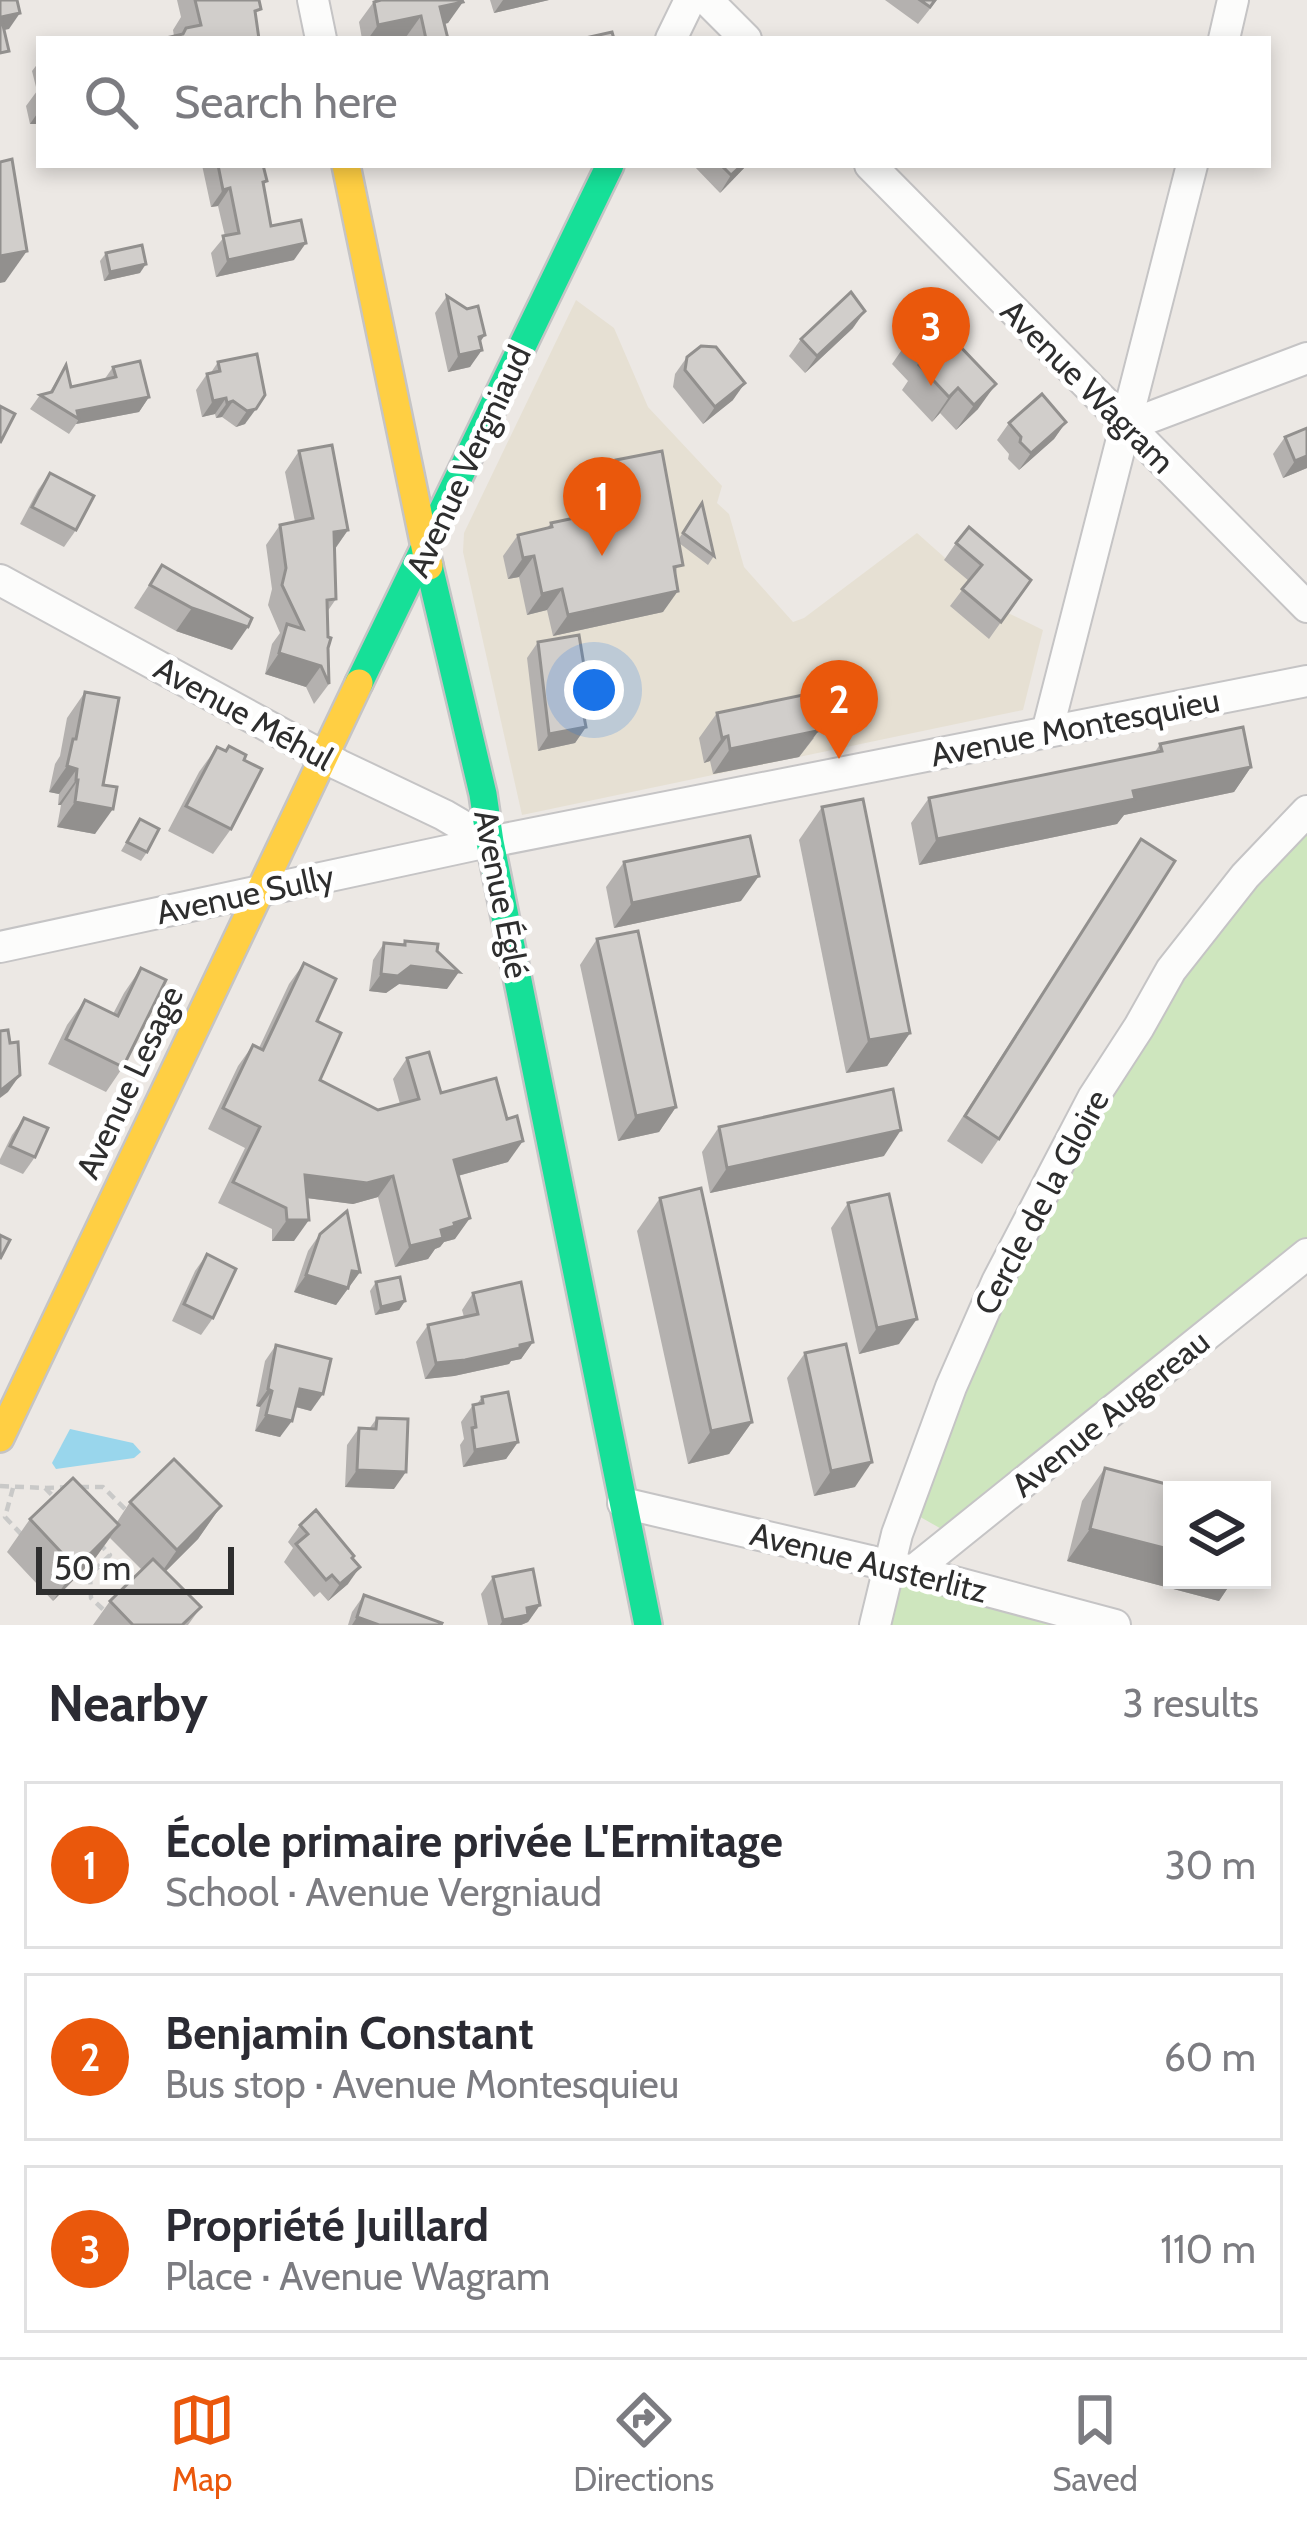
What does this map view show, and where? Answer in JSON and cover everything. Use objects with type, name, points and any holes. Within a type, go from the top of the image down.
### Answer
[{"type":"street","points":[[313,0],[320,36]]},
{"type":"street","points":[[672,36],[690,0]]},
{"type":"street","points":[[707,0],[743,36]]},
{"type":"street","points":[[1225,36],[1234,0]]},
{"type":"street","name":"Avenue Églé","points":[[347,168],[425,551],[483,794],[648,1625]]},
{"type":"street","name":"Avenue Vergniaud","points":[[325,757],[609,168]]},
{"type":"street","name":"Avenue Wagram","points":[[873,168],[1307,607]]},
{"type":"street","points":[[1047,732],[1191,168]]},
{"type":"street","points":[[1127,426],[1307,358]]},
{"type":"street","name":"Avenue Méhul","points":[[0,580],[490,842]]},
{"type":"street","name":"Avenue Montesquieu","points":[[490,842],[1307,681]]},
{"type":"street","name":"Avenue Lesage","points":[[0,1438],[325,757]]},
{"type":"street","points":[[875,1625],[901,1569],[897,1534],[944,1405],[997,1282],[1093,1098],[1172,970],[1245,876],[1307,812]]},
{"type":"street","name":"Avenue Sully","points":[[0,947],[490,842]]},
{"type":"street","name":"Avenue Augereau","points":[[901,1569],[1307,1254]]},
{"type":"street","name":"Avenue Austerlitz","points":[[623,1503],[1114,1625]]},
{"type":"path","points":[[84,1487],[86,1476]]},
{"type":"path","points":[[0,1486],[103,1487],[130,1513]]},
{"type":"path","points":[[13,1488],[5,1517],[23,1536]]},
{"type":"path","points":[[45,1488],[61,1504]]},
{"type":"path","points":[[94,1538],[110,1555],[90,1574],[92,1598],[108,1613]]},
{"type":"shaded area","points":[[576,300],[614,328],[648,407],[722,486],[717,503],[729,514],[744,567],[793,622],[917,533],[1006,612],[1043,630],[1023,710],[522,815],[463,552],[464,533]]},
{"type":"green space","points":[[1307,825],[1307,1239],[945,1531],[915,1514],[1006,1280],[1143,1035],[1253,883]]},
{"type":"green space","points":[[898,1579],[1061,1625],[888,1625]]},
{"type":"water","points":[[70,1429],[133,1443],[141,1452],[134,1458],[56,1469],[52,1463]]},
{"type":"building","points":[[0,0],[17,0],[20,13],[1,17],[9,51],[0,53]]},
{"type":"building","points":[[195,0],[259,0],[261,9],[255,11],[259,36],[175,36],[201,25]]},
{"type":"building","points":[[374,2],[463,2],[440,7],[447,36],[425,36],[421,16],[378,25]]},
{"type":"building","points":[[12,159],[27,251],[0,256],[0,162]]},
{"type":"building","points":[[219,168],[264,168],[271,226],[301,220],[306,243],[228,260],[223,236],[239,233],[230,188],[223,190]]},
{"type":"building","points":[[142,245],[146,264],[110,272],[106,253]]},
{"type":"building","points":[[851,292],[865,311],[817,356],[801,339]]},
{"type":"building","points":[[447,296],[467,309],[478,306],[485,335],[479,337],[482,350],[459,355]]},
{"type":"building","points":[[932,317],[996,384],[974,405],[958,388],[949,397],[919,365],[927,357],[910,338]]},
{"type":"building","points":[[701,346],[716,347],[745,383],[715,407],[685,370],[687,357]]},
{"type":"building","points":[[257,354],[265,395],[256,409],[247,411],[233,401],[227,403],[226,398],[213,401],[207,374],[220,371],[218,362]]},
{"type":"building","points":[[140,361],[149,397],[77,411],[79,419],[40,395],[52,392],[66,365],[71,387],[116,377],[113,367]]},
{"type":"building","points":[[1042,394],[1066,422],[1031,453],[1009,423]]},
{"type":"building","points":[[0,406],[15,414],[0,443]]},
{"type":"building","points":[[1307,428],[1307,456],[1295,461],[1285,437]]},
{"type":"building","points":[[332,445],[348,530],[334,532],[336,599],[327,600],[329,684],[321,666],[279,653],[287,624],[303,629],[282,585],[286,568],[280,525],[313,518],[299,451]]},
{"type":"building","points":[[662,451],[683,565],[674,567],[678,591],[568,615],[562,589],[542,594],[534,556],[523,558],[518,535],[579,517],[580,525],[626,514],[616,460]]},
{"type":"building","points":[[50,473],[94,496],[76,530],[32,507]]},
{"type":"building","points":[[702,503],[714,556],[683,533]]},
{"type":"building","points":[[969,527],[1031,580],[1001,622],[962,589],[982,565],[956,543]]},
{"type":"building","points":[[162,565],[252,618],[248,627],[192,608],[150,585]]},
{"type":"building","points":[[579,635],[587,684],[583,684],[586,700],[581,701],[586,727],[549,734],[538,642]]},
{"type":"building","points":[[827,690],[832,713],[814,717],[817,731],[730,749],[728,736],[722,738],[717,713]]},
{"type":"building","points":[[85,692],[119,698],[103,785],[117,787],[113,809],[75,802],[77,769],[67,766]]},
{"type":"building","points":[[1243,727],[1251,767],[1133,791],[1135,799],[937,839],[929,798],[1162,751],[1160,744]]},
{"type":"building","points":[[229,746],[262,769],[231,829],[186,806],[217,747],[226,751]]},
{"type":"building","points":[[863,799],[910,1033],[869,1040],[822,807]]},
{"type":"building","points":[[140,819],[159,829],[147,852],[127,842]]},
{"type":"building","points":[[750,836],[759,876],[632,903],[624,862]]},
{"type":"building","points":[[1141,839],[1175,861],[999,1139],[965,1116]]},
{"type":"building","points":[[638,931],[676,1107],[636,1116],[597,939]]},
{"type":"building","points":[[405,941],[438,944],[437,951],[459,972],[411,966],[398,976],[381,974],[384,943],[405,945]]},
{"type":"building","points":[[304,963],[336,979],[317,1021],[341,1033],[320,1080],[378,1110],[419,1099],[407,1058],[429,1052],[441,1093],[496,1078],[507,1119],[517,1116],[523,1141],[454,1160],[470,1218],[441,1230],[443,1238],[410,1246],[393,1176],[367,1183],[305,1175],[309,1220],[287,1220],[286,1208],[233,1182],[260,1127],[223,1108],[253,1045],[263,1050]]},
{"type":"building","points":[[141,968],[166,980],[123,1067],[66,1039],[85,1000],[118,1016]]},
{"type":"building","points":[[8,1030],[10,1043],[18,1042],[20,1075],[0,1091],[0,1031]]},
{"type":"building","points":[[893,1089],[901,1130],[727,1168],[719,1127]]},
{"type":"building","points":[[24,1118],[48,1128],[35,1157],[10,1146]]},
{"type":"building","points":[[701,1188],[752,1422],[711,1431],[660,1198]]},
{"type":"building","points":[[889,1194],[917,1319],[877,1328],[848,1203]]},
{"type":"building","points":[[347,1211],[360,1272],[352,1271],[348,1288],[306,1275],[320,1234]]},
{"type":"building","points":[[0,1235],[10,1240],[0,1259]]},
{"type":"building","points":[[207,1254],[236,1269],[213,1318],[184,1304]]},
{"type":"building","points":[[400,1277],[405,1301],[381,1307],[376,1282]]},
{"type":"building","points":[[521,1282],[533,1342],[436,1363],[428,1325],[478,1314],[473,1293]]},
{"type":"building","points":[[846,1344],[872,1462],[831,1471],[805,1353]]},
{"type":"building","points":[[276,1345],[331,1359],[323,1394],[300,1389],[292,1421],[266,1415]]},
{"type":"building","points":[[508,1392],[518,1442],[475,1450],[473,1405],[483,1403],[482,1397]]},
{"type":"building","points":[[377,1418],[408,1419],[406,1472],[357,1470],[359,1428],[376,1429]]},
{"type":"building","points":[[174,1459],[221,1506],[177,1550],[130,1502]]},
{"type":"building","points":[[1105,1468],[1163,1483],[1163,1548],[1090,1529]]},
{"type":"building","points":[[73,1478],[119,1525],[76,1568],[30,1519]]},
{"type":"building","points":[[316,1510],[360,1567],[340,1584],[332,1575],[326,1580],[296,1544],[308,1534],[300,1525]]},
{"type":"building","points":[[153,1559],[201,1607],[182,1625],[133,1625],[110,1601]]},
{"type":"building","points":[[533,1569],[540,1605],[527,1608],[528,1615],[503,1620],[493,1577]]},
{"type":"building","points":[[364,1595],[442,1623],[379,1625],[357,1617]]},
{"type":"traffic: fast","points":[[359,683],[609,168]]},
{"type":"traffic: fast","points":[[429,566],[483,794],[648,1625]]},
{"type":"traffic: slow","points":[[347,168],[429,566]]},
{"type":"traffic: slow","points":[[0,1438],[359,683]]},
{"type":"place","name":"Propriété Juillard","points":[[931,386]]},
{"type":"place","name":"École primaire privée L'Ermitage","points":[[602,556]]},
{"type":"place","name":"Benjamin Constant","points":[[839,759]]}]
